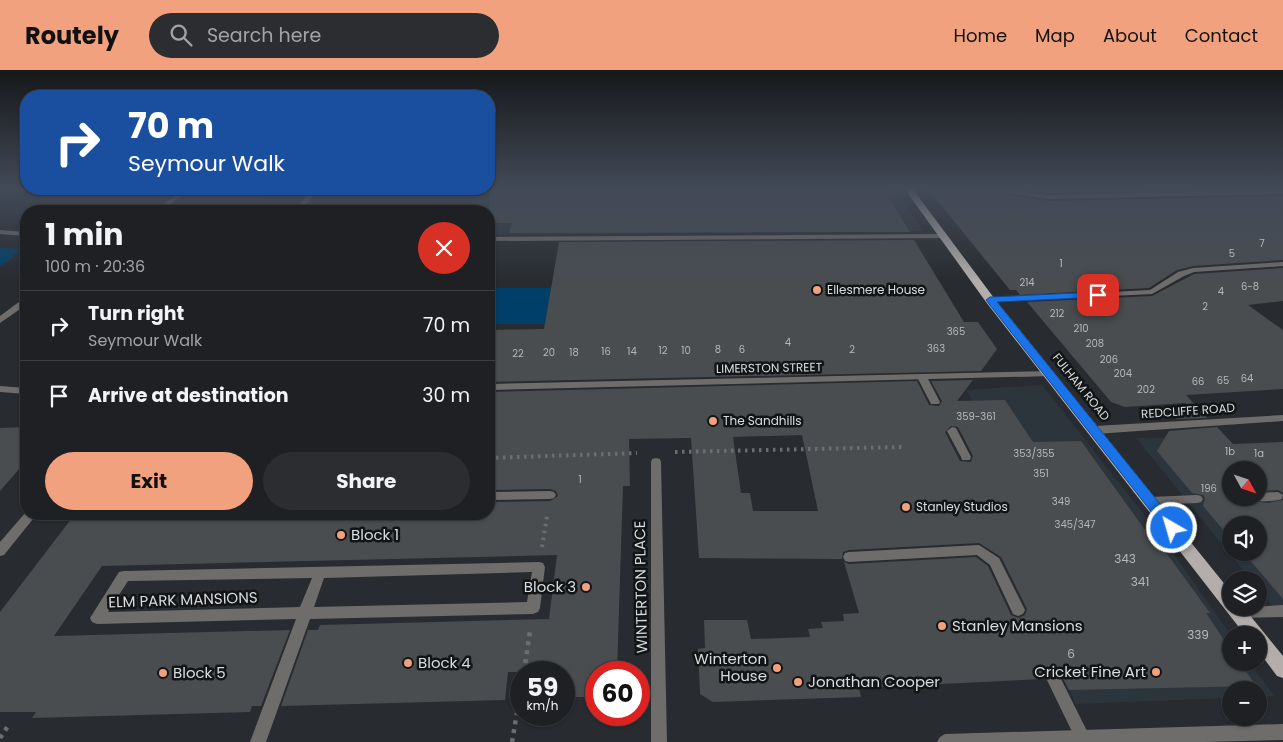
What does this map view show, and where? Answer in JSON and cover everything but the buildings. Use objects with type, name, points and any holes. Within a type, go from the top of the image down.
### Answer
[{"type":"main road","name":"FULHAM ROAD","points":[[931,219],[990,300],[1222,593]]},
{"type":"main road","name":"FULHAM ROAD","points":[[1240,616],[1248,626]]},
{"type":"main road","points":[[1267,649],[1283,670]]},
{"type":"street","points":[[0,232],[20,234]]},
{"type":"street","points":[[495,239],[943,236]]},
{"type":"street","points":[[990,300],[1152,292],[1166,286],[1179,273],[1193,270],[1283,264]]},
{"type":"street","points":[[0,320],[20,306]]},
{"type":"street","name":"LIMERSTON STREET","points":[[495,387],[1050,374]]},
{"type":"street","points":[[922,377],[935,402]]},
{"type":"street","points":[[0,389],[20,391]]},
{"type":"street","name":"REDCLIFFE ROAD","points":[[1095,430],[1283,418]]},
{"type":"street","points":[[952,431],[966,457]]},
{"type":"street","name":"WINTERTON PLACE","points":[[656,456],[659,742]]},
{"type":"street","points":[[495,496],[550,495]]},
{"type":"street","points":[[1268,497],[1278,496]]},
{"type":"street","points":[[1151,501],[1197,499]]},
{"type":"street","points":[[0,551],[26,520]]},
{"type":"street","points":[[849,557],[979,550],[995,562],[1018,610]]},
{"type":"street","points":[[258,742],[305,613],[320,573],[539,567],[533,608],[305,613]]},
{"type":"street","name":"ELM PARK MANSIONS","points":[[305,613],[97,618],[124,576],[320,573]]},
{"type":"street","points":[[1267,610],[1283,611]]},
{"type":"street","points":[[1053,678],[1084,738]]},
{"type":"street","points":[[945,742],[1283,732]]},
{"type":"path","points":[[495,458],[656,456],[902,447]]},
{"type":"path","points":[[539,567],[550,495]]},
{"type":"path","points":[[526,661],[533,608]]},
{"type":"path","points":[[0,738],[10,723]]},
{"type":"path","points":[[512,742],[515,726]]},
{"type":"shaded area","points":[[495,219],[915,219],[923,231],[495,235]]},
{"type":"shaded area","points":[[0,248],[20,249],[11,256],[15,257],[0,266]]},
{"type":"shaded area","points":[[495,288],[551,288],[545,324],[495,324]]},
{"type":"shaded area","points":[[1042,385],[1161,536],[1225,626],[1222,626],[1222,671],[1256,671],[1263,681],[1222,681],[1222,698],[1076,704],[1039,630],[1103,624],[966,390]]},
{"type":"shaded area","points":[[1221,436],[1228,461],[1222,461],[1222,506],[1268,506],[1268,486],[1283,502],[1283,619],[1267,599],[1267,571],[1244,571],[1236,561],[1267,561],[1267,516],[1222,516],[1222,544],[1136,438]]},
{"type":"shaded area","points":[[1267,686],[1274,696],[1267,696]]},
{"type":"place","name":"Ellesmere House","points":[[817,290]]},
{"type":"place","name":"The Sandhills","points":[[713,421]]},
{"type":"place","name":"Stanley Studios","points":[[906,507]]},
{"type":"place","name":"Block 1","points":[[341,535]]},
{"type":"place","name":"Block 3","points":[[586,587]]},
{"type":"place","name":"Stanley Mansions","points":[[942,626]]},
{"type":"place","name":"Block 4","points":[[408,663]]},
{"type":"place","name":"Winterton House","points":[[777,668]]},
{"type":"place","name":"Cricket Fine Art","points":[[1156,672]]},
{"type":"place","name":"Block 5","points":[[163,673]]},
{"type":"place","name":"Jonathan Cooper","points":[[798,682]]},
{"type":"route","points":[[1098,295],[990,300],[1172,528]]}]
